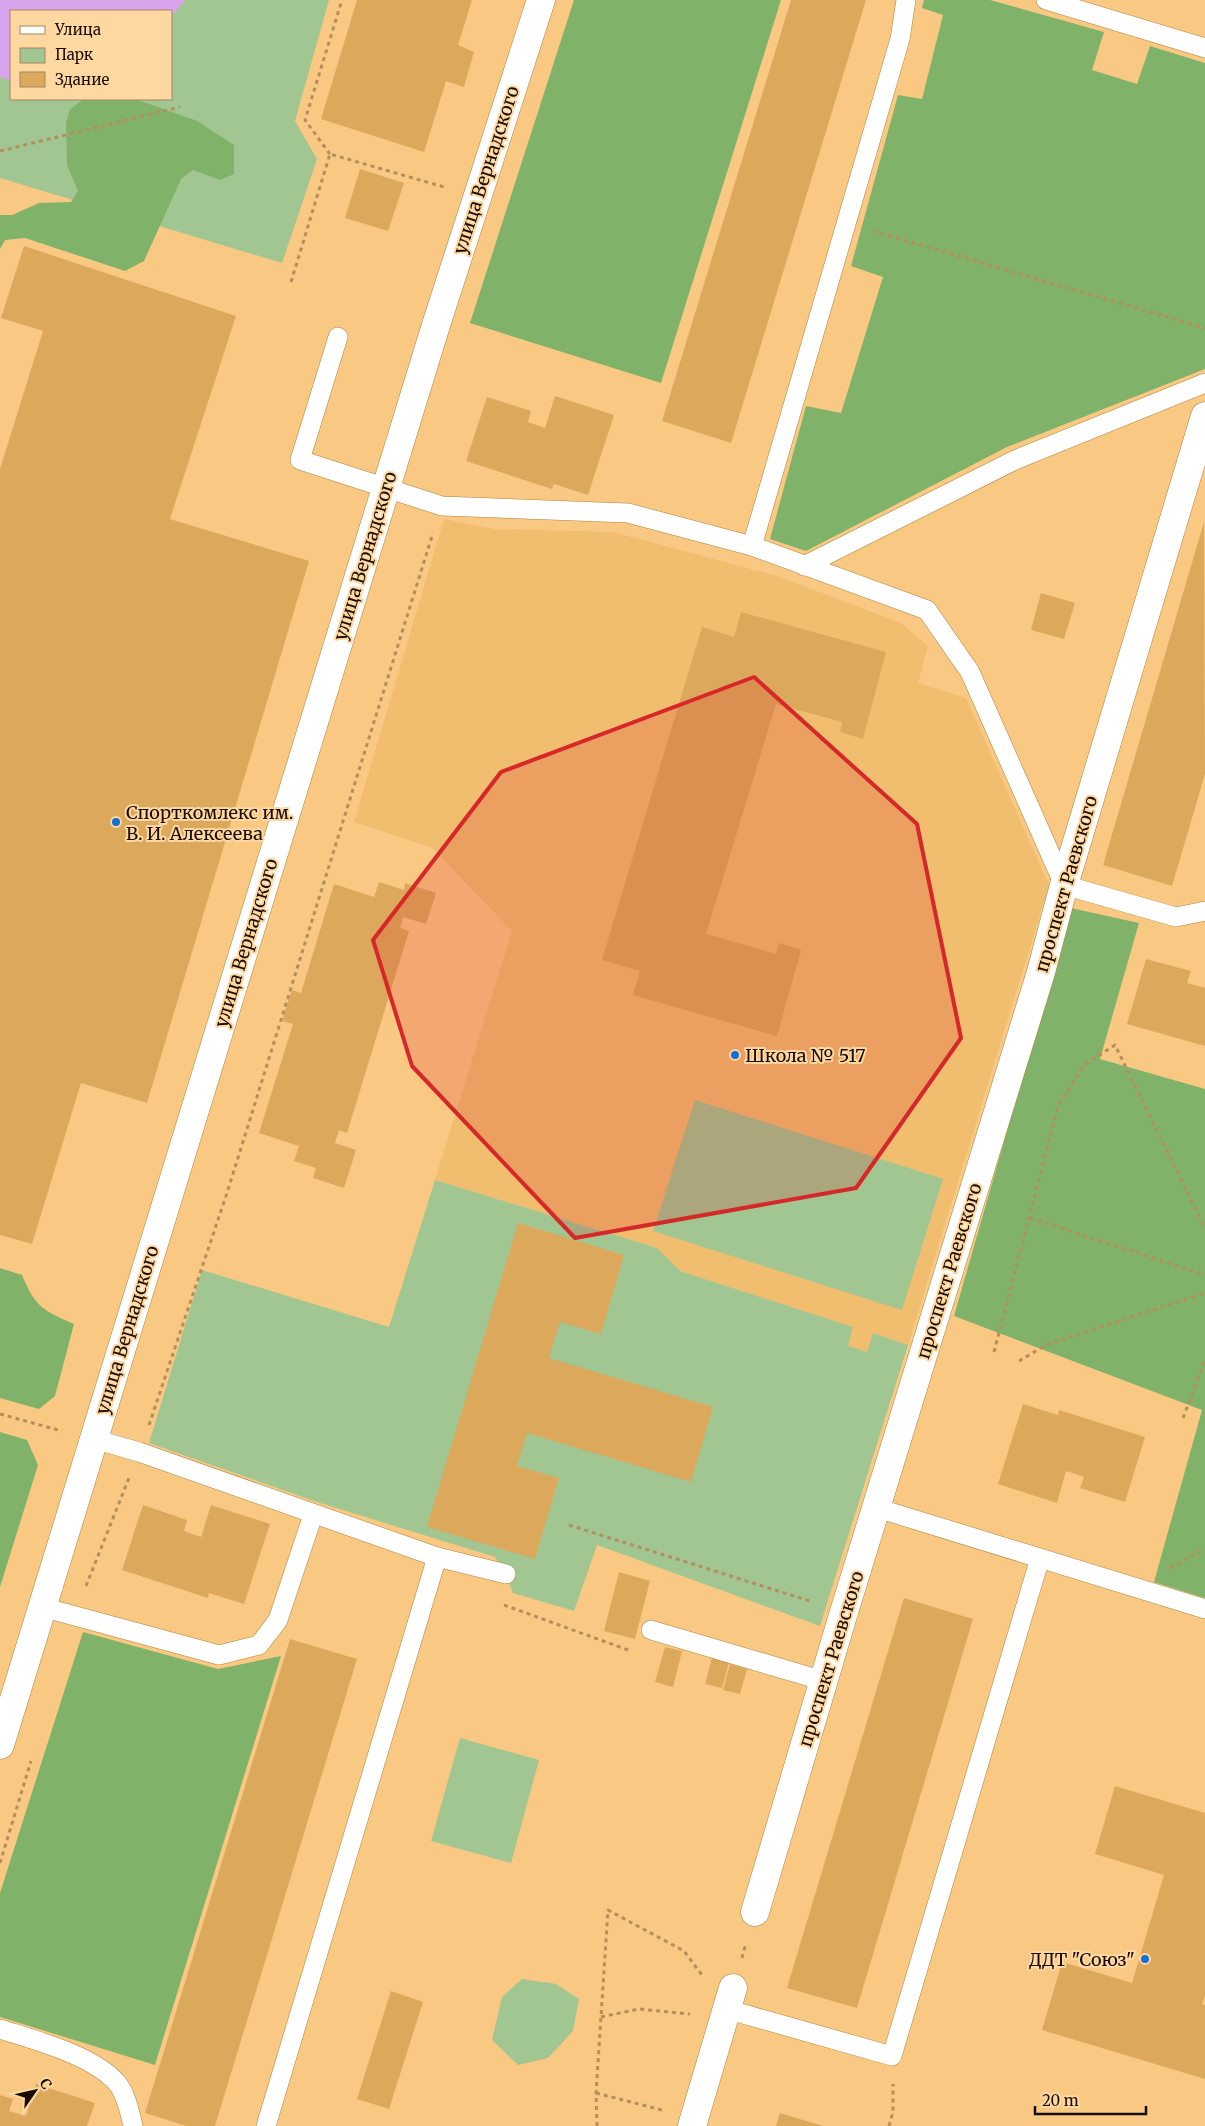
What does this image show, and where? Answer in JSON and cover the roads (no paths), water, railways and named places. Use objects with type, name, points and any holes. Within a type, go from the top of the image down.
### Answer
[{"type":"street","name":"улица Вернадского","points":[[0,1745],[436,324],[541,0]]},
{"type":"street","name":"проспект Раевского","points":[[755,1912],[844,1612],[1041,972],[1064,885],[1205,416]]},
{"type":"street","points":[[693,2122],[730,1998]]},
{"type":"lane","points":[[752,546],[900,39],[906,0]]},
{"type":"lane","points":[[1046,0],[1205,48]]},
{"type":"lane","points":[[338,337],[300,460],[442,506],[628,513],[752,546],[927,610],[970,672],[1064,885],[1176,917],[1205,912]]},
{"type":"lane","points":[[804,566],[1015,460],[1205,383]]},
{"type":"lane","points":[[94,1439],[139,1452],[313,1515],[437,1557],[506,1574]]},
{"type":"lane","points":[[877,1508],[1205,1609]]},
{"type":"lane","points":[[42,1607],[218,1654],[259,1645],[278,1620],[313,1515]]},
{"type":"lane","points":[[266,2126],[437,1557]]},
{"type":"lane","points":[[730,1998],[892,2056],[1040,1558]]},
{"type":"lane","points":[[651,1630],[824,1681]]},
{"type":"lane","points":[[0,2029],[54,2045],[95,2066],[117,2084],[129,2107],[133,2126]]},
{"type":"place","name":"Спорткомлекс им. В. И. Алексеева","points":[[116,822]]},
{"type":"place","name":"Школа № 517","points":[[735,1055]]},
{"type":"place","name":"ДДТ \"Союз\"","points":[[1145,1959]]}]
